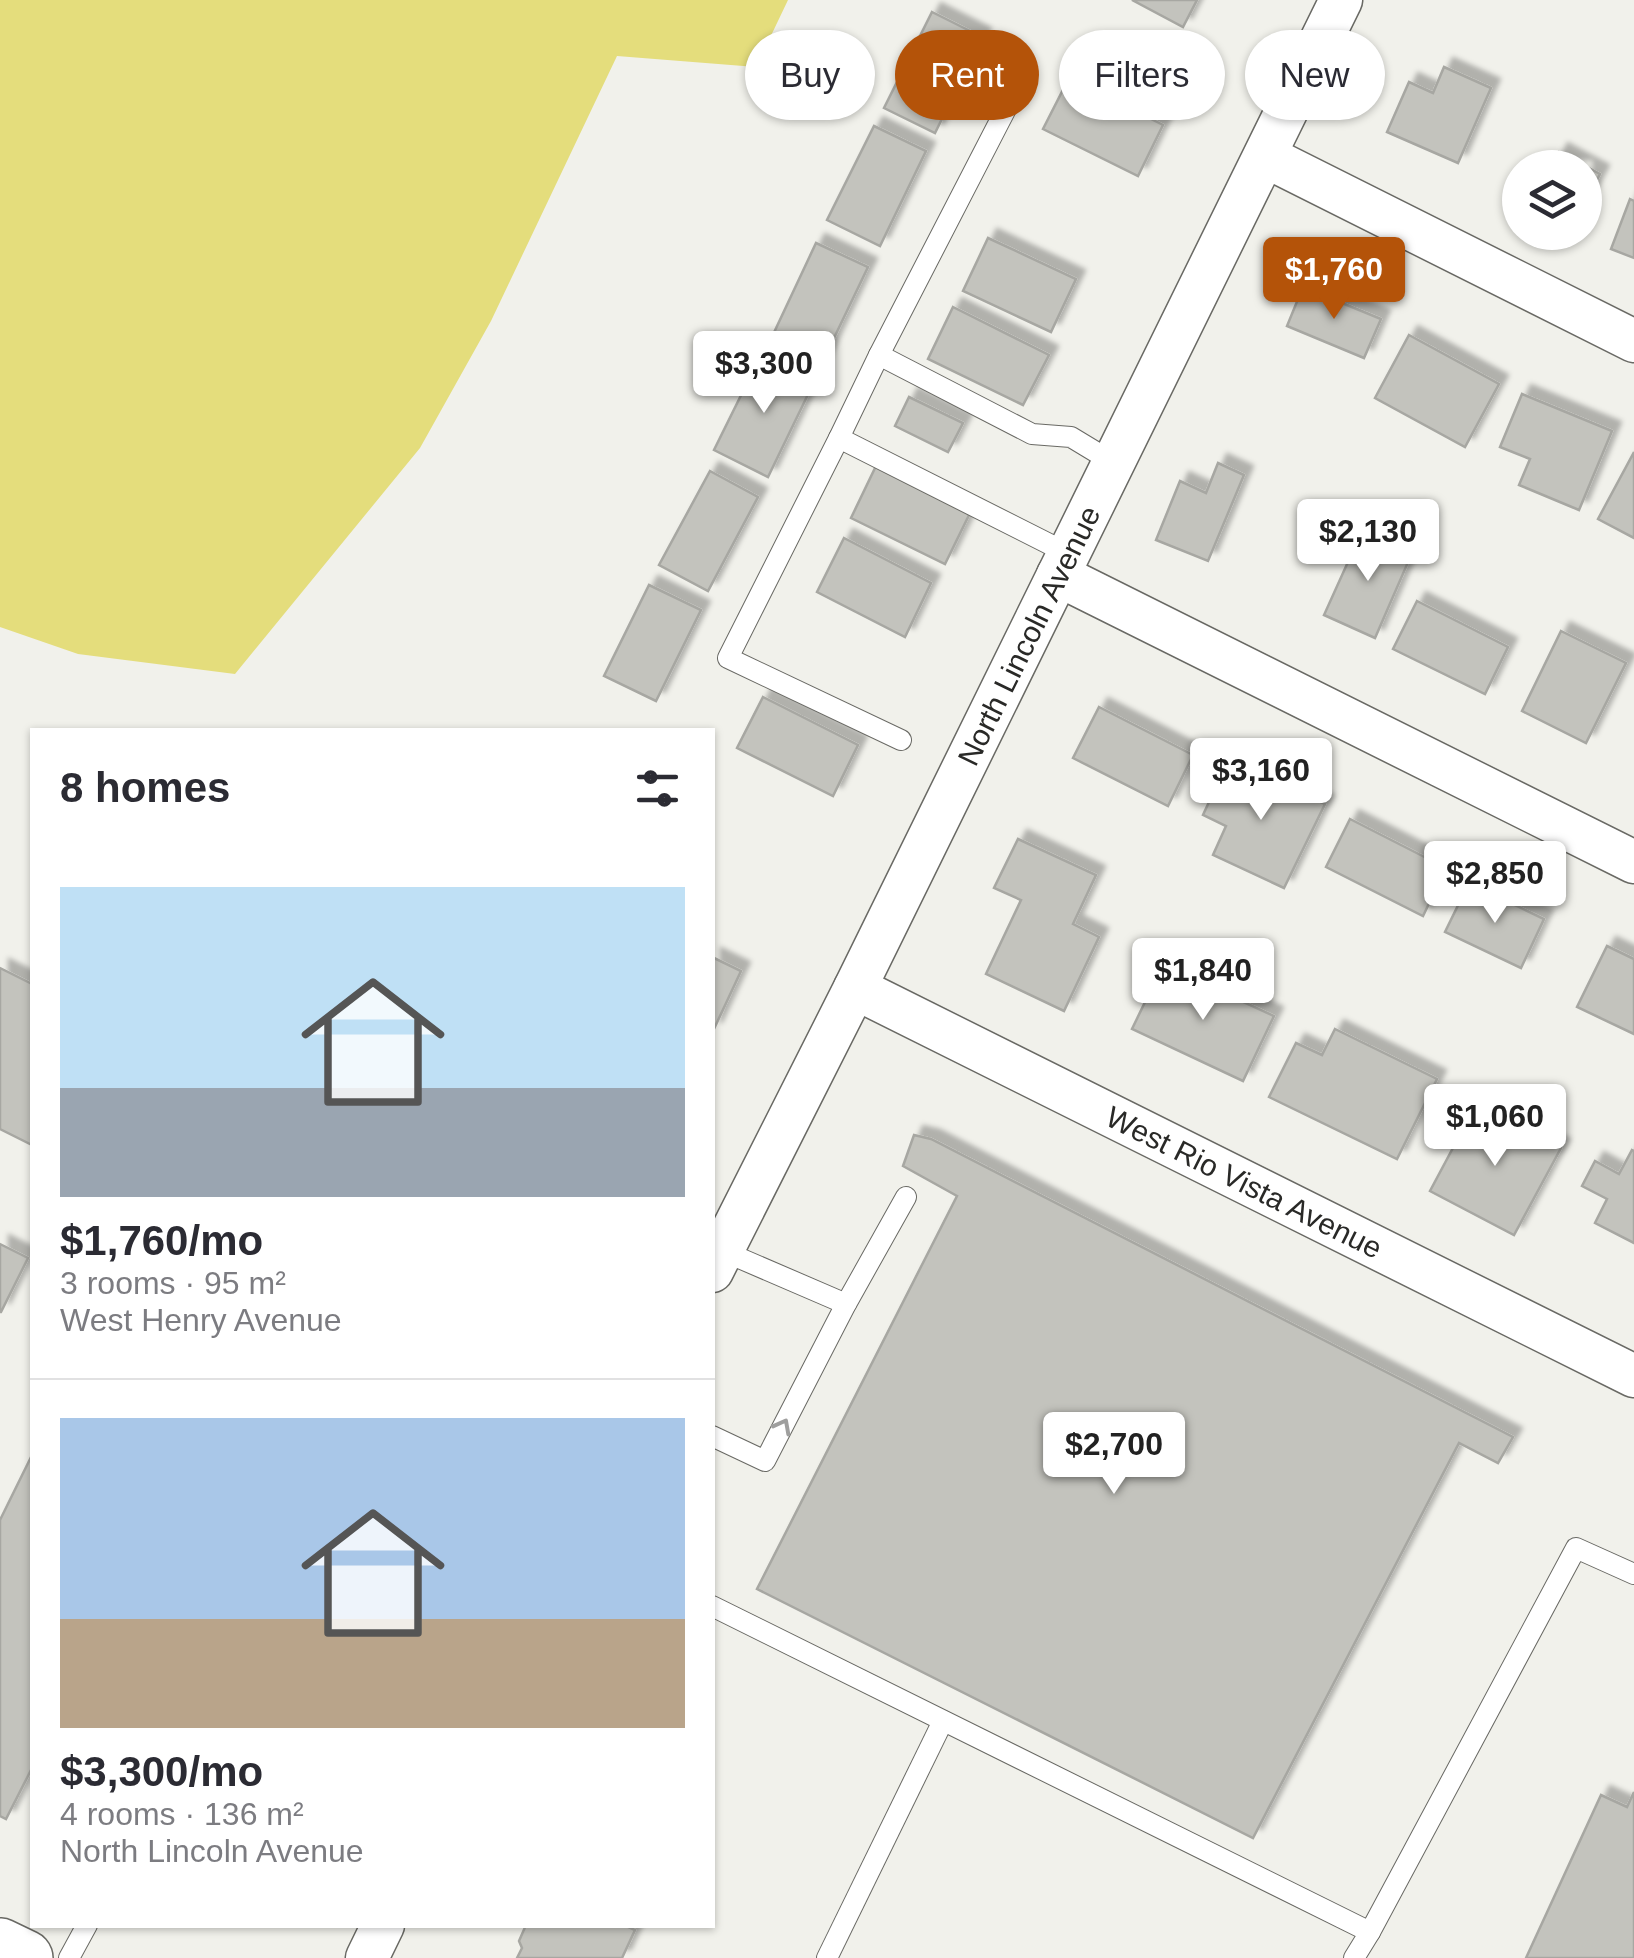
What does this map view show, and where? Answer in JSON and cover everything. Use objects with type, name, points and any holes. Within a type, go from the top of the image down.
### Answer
[{"type":"main road","points":[[0,1946],[25,1958]]},
{"type":"street","name":"North Lincoln Avenue","points":[[718,1261],[1341,0]]},
{"type":"street","points":[[1265,156],[1634,341]]},
{"type":"street","points":[[1063,564],[1634,862]]},
{"type":"street","name":"West Rio Vista Avenue","points":[[855,988],[1634,1376]]},
{"type":"street","points":[[367,1958],[382,1928]]},
{"type":"lane","points":[[900,740],[728,658],[1000,120]]},
{"type":"lane","points":[[879,355],[1032,434],[1071,437],[1114,463]]},
{"type":"lane","points":[[839,438],[1063,564]]},
{"type":"lane","points":[[715,1437],[764,1461],[906,1197]]},
{"type":"lane","points":[[718,1261],[846,1304]]},
{"type":"lane","points":[[1354,1958],[1576,1548],[1634,1574]]},
{"type":"lane","points":[[715,1607],[1370,1932]]},
{"type":"lane","points":[[826,1958],[943,1721]]},
{"type":"lane","points":[[69,1958],[85,1928]]},
{"type":"shaded area","points":[[0,0],[788,0],[774,30],[745,30],[745,66],[617,56],[491,321],[420,448],[235,674],[78,654],[0,627]]},
{"type":"building","points":[[1132,0],[1197,0],[1183,27]]},
{"type":"building","points":[[932,12],[968,30],[923,30]]},
{"type":"building","points":[[1444,67],[1491,88],[1458,163],[1387,132],[1409,82],[1433,93]]},
{"type":"building","points":[[895,86],[895,113],[884,108]]},
{"type":"building","points":[[1059,98],[1059,120],[1153,120],[1163,125],[1138,176],[1043,129]]},
{"type":"building","points":[[908,120],[941,120],[935,133]]},
{"type":"building","points":[[874,126],[926,151],[880,246],[827,220]]},
{"type":"building","points":[[1630,199],[1634,201],[1634,258],[1611,249]]},
{"type":"building","points":[[988,238],[1076,279],[1051,332],[963,291]]},
{"type":"building","points":[[816,243],[868,267],[822,363],[771,339]]},
{"type":"building","points":[[1303,287],[1381,319],[1364,358],[1287,326]]},
{"type":"building","points":[[953,307],[1049,355],[1023,405],[928,359]]},
{"type":"building","points":[[1409,335],[1499,384],[1465,447],[1375,398]]},
{"type":"building","points":[[761,355],[814,382],[768,477],[714,450]]},
{"type":"building","points":[[1522,394],[1612,431],[1579,510],[1519,485],[1530,459],[1500,447]]},
{"type":"building","points":[[909,397],[963,423],[948,452],[895,426]]},
{"type":"building","points":[[1634,452],[1634,538],[1598,519]]},
{"type":"building","points":[[1218,463],[1244,475],[1208,561],[1156,540],[1180,481],[1206,493]]},
{"type":"building","points":[[876,466],[970,513],[945,564],[851,518]]},
{"type":"building","points":[[710,471],[758,497],[708,591],[659,565]]},
{"type":"building","points":[[1362,531],[1412,553],[1375,638],[1324,615]]},
{"type":"building","points":[[844,538],[931,583],[905,637],[817,592]]},
{"type":"building","points":[[649,585],[701,610],[656,701],[604,676]]},
{"type":"building","points":[[1417,601],[1508,647],[1485,694],[1393,649]]},
{"type":"building","points":[[1561,631],[1626,663],[1586,743],[1522,711]]},
{"type":"building","points":[[763,697],[858,745],[833,796],[737,748]]},
{"type":"building","points":[[1099,707],[1193,755],[1168,806],[1073,758]]},
{"type":"building","points":[[1229,759],[1325,804],[1284,888],[1213,855],[1226,826],[1203,815]]},
{"type":"building","points":[[1350,819],[1446,868],[1423,916],[1326,867]]},
{"type":"building","points":[[1018,839],[1096,875],[1073,924],[1099,937],[1064,1011],[986,974],[1021,900],[994,888]]},
{"type":"building","points":[[1469,883],[1544,919],[1521,968],[1445,932]]},
{"type":"building","points":[[1607,946],[1634,959],[1634,1034],[1577,1007]]},
{"type":"building","points":[[715,958],[741,971],[715,1027]]},
{"type":"building","points":[[1163,965],[1274,1016],[1243,1081],[1132,1029]]},
{"type":"building","points":[[0,968],[30,983],[30,1144],[0,1129]]},
{"type":"building","points":[[1335,1029],[1437,1079],[1397,1159],[1269,1097],[1296,1043],[1322,1055]]},
{"type":"building","points":[[1477,1103],[1561,1148],[1514,1235],[1430,1191]]},
{"type":"building","points":[[914,1135],[931,1139],[1513,1437],[1498,1463],[1459,1443],[1253,1838],[757,1589],[957,1196],[903,1166]]},
{"type":"building","points":[[1632,1150],[1634,1243],[1595,1223],[1607,1199],[1582,1186],[1595,1161],[1619,1174]]},
{"type":"building","points":[[0,1244],[28,1258],[1,1312],[0,1312]]},
{"type":"building","points":[[30,1459],[30,1772],[6,1819],[0,1816],[0,1520]]},
{"type":"building","points":[[1634,1792],[1634,1958],[1526,1958],[1601,1795],[1627,1807]]},
{"type":"building","points":[[525,1928],[635,1930],[622,1958],[517,1958],[522,1948],[519,1941]]}]
